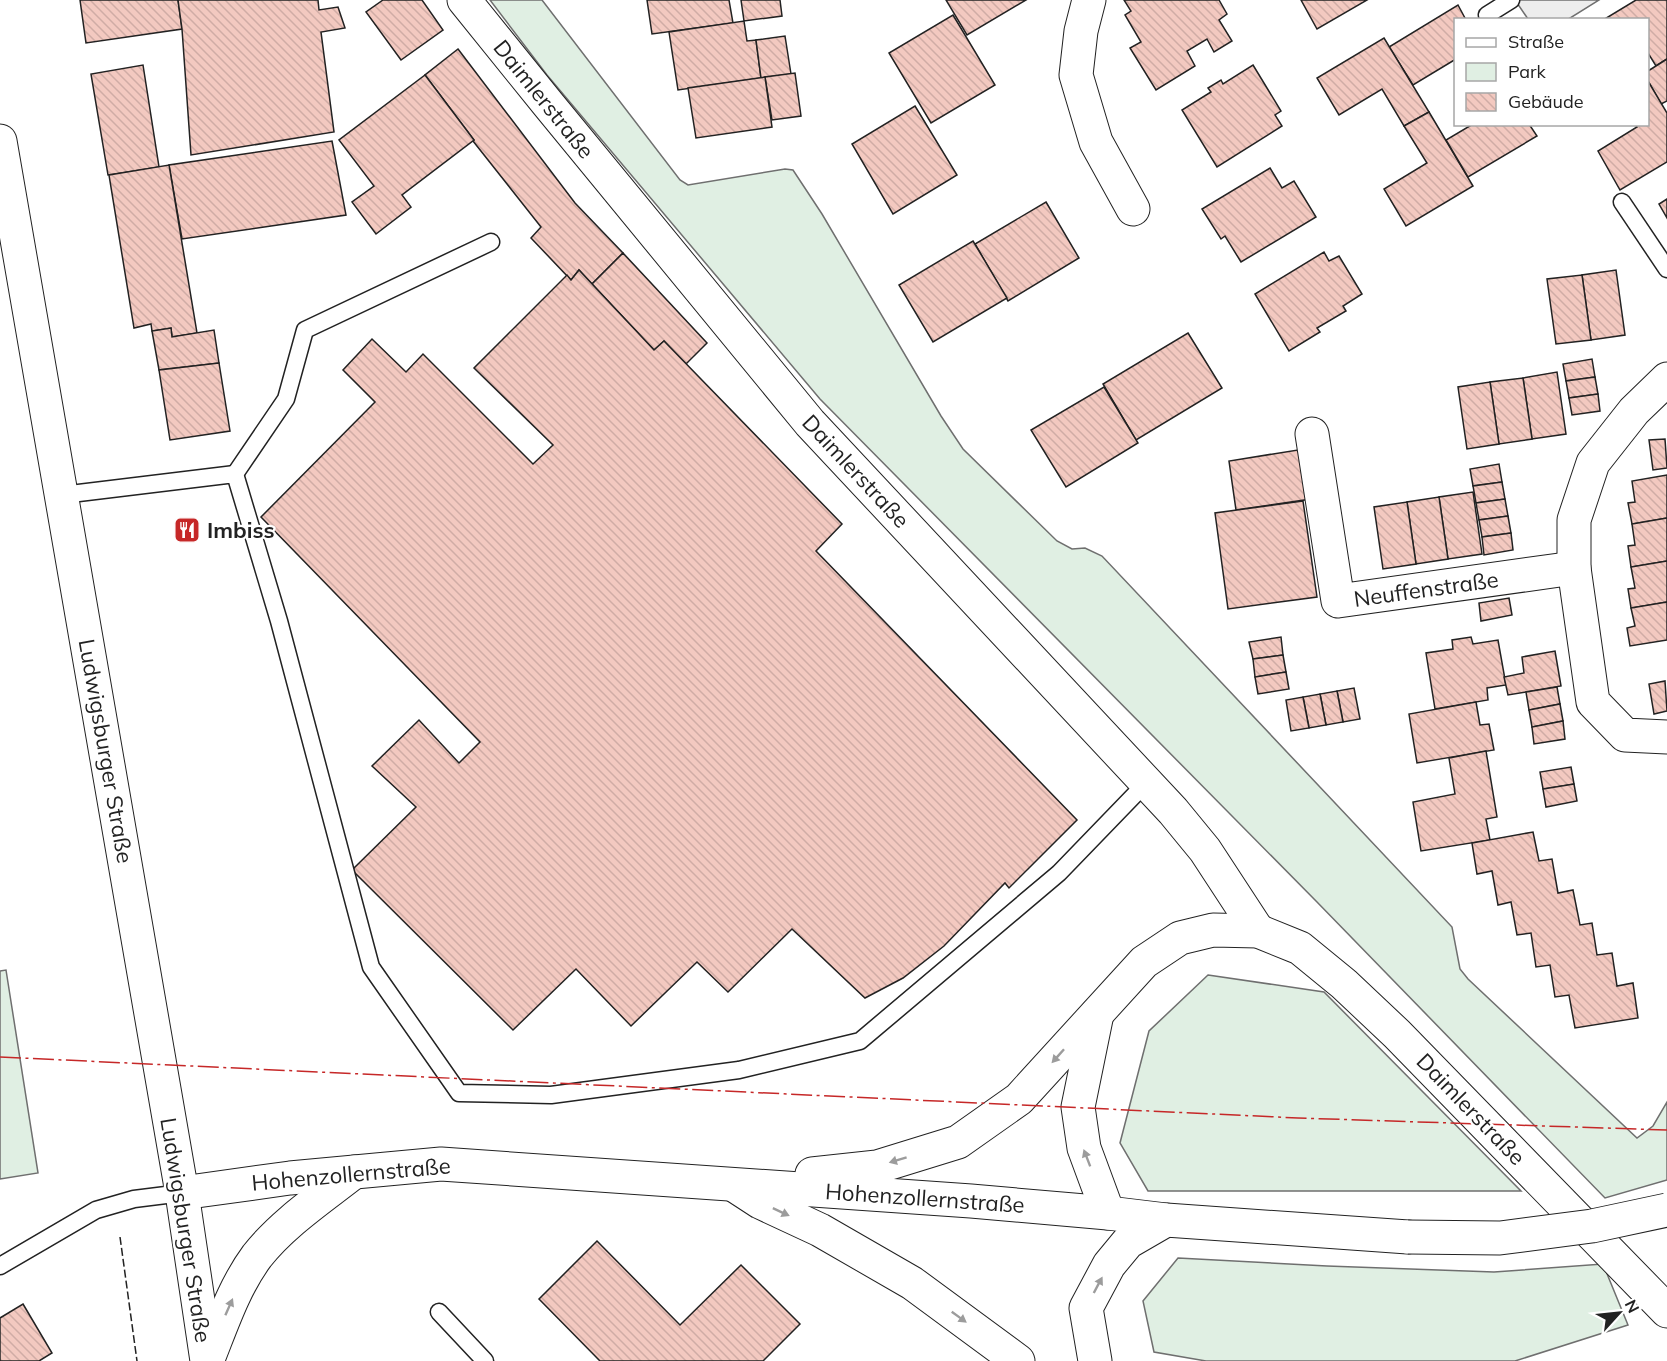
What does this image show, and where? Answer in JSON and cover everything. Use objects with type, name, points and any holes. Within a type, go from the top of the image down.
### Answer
[{"type":"street","name":"Daimlerstraße","points":[[464,0],[810,423],[1146,783],[1205,850],[1258,931]]},
{"type":"street","points":[[1089,0],[1081,32],[1076,75],[1096,142],[1133,209]]},
{"type":"street","name":"Ludwigsburger Straße","points":[[0,141],[182,1193],[207,1361]]},
{"type":"street","points":[[1667,379],[1634,411],[1593,463],[1575,520],[1574,568],[1593,702],[1625,735],[1667,737]]},
{"type":"street","name":"Neuffenstraße","points":[[1312,434],[1338,601],[1574,568]]},
{"type":"street","name":"Daimlerstraße","points":[[730,1183],[877,1167],[958,1142],[1019,1099],[1144,962],[1180,938],[1213,930],[1258,931],[1300,948],[1352,991],[1397,1034],[1667,1311]]},
{"type":"street","points":[[1097,1013],[1078,1107],[1084,1148],[1108,1213]]},
{"type":"street","name":"Hohenzollernstraße","points":[[182,1193],[237,1184],[441,1164],[730,1183],[1108,1213],[1166,1220],[1408,1237],[1500,1238],[1592,1226],[1667,1210]]},
{"type":"street","points":[[207,1361],[230,1302],[257,1256],[285,1227],[354,1172]]},
{"type":"street","points":[[730,1183],[760,1202],[820,1230],[912,1283],[1018,1361]]},
{"type":"street","points":[[1095,1361],[1086,1308],[1108,1265],[1128,1242],[1166,1220]]},
{"type":"lane","points":[[1487,15],[1511,0]]},
{"type":"lane","points":[[1622,202],[1667,269]]},
{"type":"lane","points":[[62,495],[235,474],[286,399],[305,330],[491,242]]},
{"type":"lane","points":[[235,474],[279,621],[371,967],[459,1093],[551,1095],[739,1070],[860,1041],[1059,873],[1146,783]]},
{"type":"lane","points":[[0,1266],[96,1210],[134,1199],[182,1193]]},
{"type":"lane","points":[[439,1312],[485,1361]]},
{"type":"green space","points":[[490,0],[542,0],[680,180],[688,185],[785,169],[793,170],[822,214],[941,416],[963,449],[1057,541],[1072,549],[1085,548],[1102,556],[1452,927],[1460,969],[1468,979],[1637,1138],[1653,1126],[1667,1102],[1667,1180],[1605,1198],[1317,902],[820,399],[547,75]]},
{"type":"green space","points":[[6,970],[38,1173],[0,1179],[0,971]]},
{"type":"green space","points":[[1208,975],[1324,992],[1521,1191],[1148,1191],[1120,1143],[1149,1031]]},
{"type":"green space","points":[[1178,1258],[1494,1272],[1603,1264],[1628,1325],[1515,1361],[1206,1361],[1154,1352],[1143,1301]]},
{"type":"shaded area","points":[[1515,0],[1599,0],[1570,18],[1527,18]]},
{"type":"building","points":[[80,0],[178,0],[182,29],[86,43]]},
{"type":"building","points":[[178,0],[318,0],[319,10],[338,7],[345,28],[321,32],[334,132],[191,155]]},
{"type":"building","points":[[383,0],[422,0],[443,30],[401,60],[366,12]]},
{"type":"building","points":[[647,0],[729,0],[733,23],[652,34]]},
{"type":"building","points":[[741,0],[780,0],[782,16],[744,21]]},
{"type":"building","points":[[946,0],[1026,0],[967,35]]},
{"type":"building","points":[[1124,0],[1219,0],[1227,14],[1219,20],[1232,41],[1214,52],[1207,39],[1187,51],[1195,66],[1156,90],[1130,48],[1141,42],[1125,15],[1131,11]]},
{"type":"building","points":[[1301,0],[1367,0],[1317,29]]},
{"type":"building","points":[[1636,0],[1667,0],[1667,59],[1656,66],[1649,55],[1649,18],[1606,18]]},
{"type":"building","points":[[1458,5],[1465,18],[1454,18],[1454,60],[1413,85],[1389,47]]},
{"type":"building","points":[[953,15],[995,85],[931,123],[889,53]]},
{"type":"building","points":[[744,21],[747,41],[756,40],[761,78],[678,90],[669,32]]},
{"type":"building","points":[[785,36],[791,74],[761,78],[756,40]]},
{"type":"building","points":[[1384,38],[1429,112],[1404,126],[1382,89],[1339,115],[1317,78]]},
{"type":"building","points":[[458,49],[575,203],[623,253],[592,284],[579,270],[571,280],[531,238],[541,227],[473,141],[425,75]]},
{"type":"building","points":[[1667,59],[1667,101],[1661,104],[1649,83],[1649,70]]},
{"type":"building","points":[[143,65],[159,167],[108,175],[91,74]]},
{"type":"building","points":[[1253,65],[1281,111],[1275,115],[1282,126],[1217,167],[1182,110],[1211,92],[1208,88],[1221,80],[1223,84]]},
{"type":"building","points":[[795,73],[801,116],[772,120],[765,77]]},
{"type":"building","points":[[425,75],[474,140],[402,195],[411,207],[376,234],[352,202],[374,186],[339,140]]},
{"type":"building","points":[[765,77],[772,127],[696,138],[688,88]]},
{"type":"building","points":[[1649,83],[1667,113],[1667,162],[1620,190],[1598,151],[1637,127],[1649,126]]},
{"type":"building","points":[[915,106],[957,175],[893,214],[852,144]]},
{"type":"building","points":[[1429,112],[1473,186],[1406,226],[1384,189],[1427,163],[1404,126]]},
{"type":"building","points":[[1470,126],[1530,126],[1537,136],[1468,177],[1446,140]]},
{"type":"building","points":[[332,141],[346,215],[182,239],[169,165]]},
{"type":"building","points":[[169,165],[197,333],[172,337],[171,328],[152,331],[151,324],[134,328],[109,175]]},
{"type":"building","points":[[1270,168],[1282,188],[1294,181],[1316,217],[1241,262],[1225,236],[1221,239],[1202,209]]},
{"type":"building","points":[[1667,199],[1667,218],[1659,204]]},
{"type":"building","points":[[1046,202],[1079,258],[1008,301],[975,244]]},
{"type":"building","points":[[973,241],[1007,298],[933,342],[899,285]]},
{"type":"building","points":[[1324,252],[1329,261],[1339,256],[1362,294],[1343,306],[1346,311],[1317,328],[1320,332],[1289,351],[1255,294]]},
{"type":"building","points":[[623,253],[707,343],[686,364],[664,341],[654,350],[592,284]]},
{"type":"building","points":[[579,270],[654,350],[664,341],[842,524],[816,551],[1077,820],[1009,888],[1005,883],[944,946],[903,978],[865,998],[792,929],[728,992],[697,962],[631,1026],[576,969],[513,1030],[352,870],[416,807],[372,766],[419,720],[459,763],[480,742],[261,517],[375,402],[343,370],[372,339],[406,372],[423,354],[533,464],[553,445],[474,368],[567,275],[571,280]]},
{"type":"building","points":[[1616,270],[1625,335],[1591,340],[1582,275]]},
{"type":"building","points":[[1582,275],[1591,340],[1556,344],[1547,279]]},
{"type":"building","points":[[171,328],[172,337],[214,330],[219,363],[159,370],[152,331]]},
{"type":"building","points":[[1188,333],[1222,388],[1136,440],[1103,384]]},
{"type":"building","points":[[1592,359],[1595,377],[1566,381],[1563,364]]},
{"type":"building","points":[[219,363],[230,431],[170,440],[159,370]]},
{"type":"building","points":[[1557,372],[1566,434],[1532,439],[1523,378]]},
{"type":"building","points":[[1595,377],[1598,394],[1569,398],[1566,381]]},
{"type":"building","points":[[1523,378],[1532,439],[1499,444],[1490,382]]},
{"type":"building","points":[[1490,382],[1499,444],[1467,449],[1458,387]]},
{"type":"building","points":[[1104,387],[1138,443],[1066,487],[1031,430]]},
{"type":"building","points":[[1598,394],[1600,411],[1572,415],[1569,398]]},
{"type":"building","points":[[1665,439],[1667,468],[1653,470],[1649,440]]},
{"type":"building","points":[[1304,449],[1311,499],[1236,510],[1229,461]]},
{"type":"building","points":[[1499,464],[1502,482],[1473,486],[1470,469]]},
{"type":"building","points":[[1667,475],[1667,518],[1632,524],[1628,503],[1635,502],[1632,481]]},
{"type":"building","points":[[1502,482],[1505,499],[1476,503],[1473,486]]},
{"type":"building","points":[[1473,492],[1482,554],[1448,559],[1439,497]]},
{"type":"building","points":[[1439,497],[1448,559],[1416,564],[1407,502]]},
{"type":"building","points":[[1505,499],[1508,516],[1479,520],[1476,503]]},
{"type":"building","points":[[1303,501],[1317,597],[1228,609],[1215,513]]},
{"type":"building","points":[[1407,502],[1416,564],[1383,569],[1374,507]]},
{"type":"building","points":[[1508,516],[1511,533],[1482,537],[1479,520]]},
{"type":"building","points":[[1667,518],[1667,561],[1631,567],[1628,546],[1635,545],[1632,524]]},
{"type":"building","points":[[1511,533],[1513,550],[1484,555],[1482,537]]},
{"type":"building","points":[[1667,561],[1667,602],[1631,608],[1628,589],[1635,588],[1631,567]]},
{"type":"building","points":[[1509,598],[1512,615],[1481,621],[1479,603]]},
{"type":"building","points":[[1667,602],[1667,640],[1630,646],[1627,628],[1635,626],[1631,608]]},
{"type":"building","points":[[1281,637],[1283,655],[1253,659],[1249,642]]},
{"type":"building","points":[[1471,637],[1473,644],[1498,640],[1506,685],[1487,688],[1488,700],[1435,709],[1426,653],[1453,649],[1452,640]]},
{"type":"building","points":[[1555,651],[1561,686],[1508,695],[1504,677],[1524,673],[1522,657]]},
{"type":"building","points":[[1283,655],[1286,672],[1255,677],[1253,659]]},
{"type":"building","points":[[1286,672],[1289,689],[1258,694],[1255,677]]},
{"type":"building","points":[[1665,681],[1667,711],[1654,714],[1649,684]]},
{"type":"building","points":[[1557,687],[1560,704],[1529,710],[1526,692]]},
{"type":"building","points":[[1354,688],[1360,719],[1343,722],[1337,691]]},
{"type":"building","points":[[1337,691],[1343,722],[1326,725],[1320,694]]},
{"type":"building","points":[[1320,694],[1326,725],[1309,728],[1303,697]]},
{"type":"building","points":[[1303,697],[1309,728],[1291,731],[1286,700]]},
{"type":"building","points":[[1476,702],[1480,725],[1489,724],[1494,750],[1417,763],[1409,714]]},
{"type":"building","points":[[1560,704],[1563,721],[1532,727],[1529,710]]},
{"type":"building","points":[[1563,721],[1565,739],[1534,744],[1532,727]]},
{"type":"building","points":[[1486,751],[1497,817],[1486,819],[1490,840],[1421,851],[1413,802],[1455,794],[1449,758]]},
{"type":"building","points":[[1571,767],[1574,784],[1543,789],[1540,772]]},
{"type":"building","points":[[1574,784],[1577,801],[1546,807],[1543,789]]},
{"type":"building","points":[[1533,832],[1539,861],[1552,859],[1558,893],[1573,890],[1580,925],[1592,923],[1597,955],[1612,953],[1617,986],[1633,983],[1638,1018],[1575,1028],[1569,995],[1555,997],[1550,965],[1536,967],[1531,933],[1517,935],[1511,902],[1498,905],[1492,871],[1477,874],[1472,843]]},
{"type":"building","points":[[597,1241],[680,1325],[741,1265],[800,1324],[763,1361],[600,1361],[539,1299]]},
{"type":"building","points":[[23,1304],[52,1353],[39,1361],[0,1361],[0,1318]]},
{"type":"fence","points":[[120,1237],[137,1361]]},
{"type":"power","points":[[0,1057],[1298,1118],[1667,1130]]},
{"type":"place","name":"Imbiss","points":[[187,530]]}]
